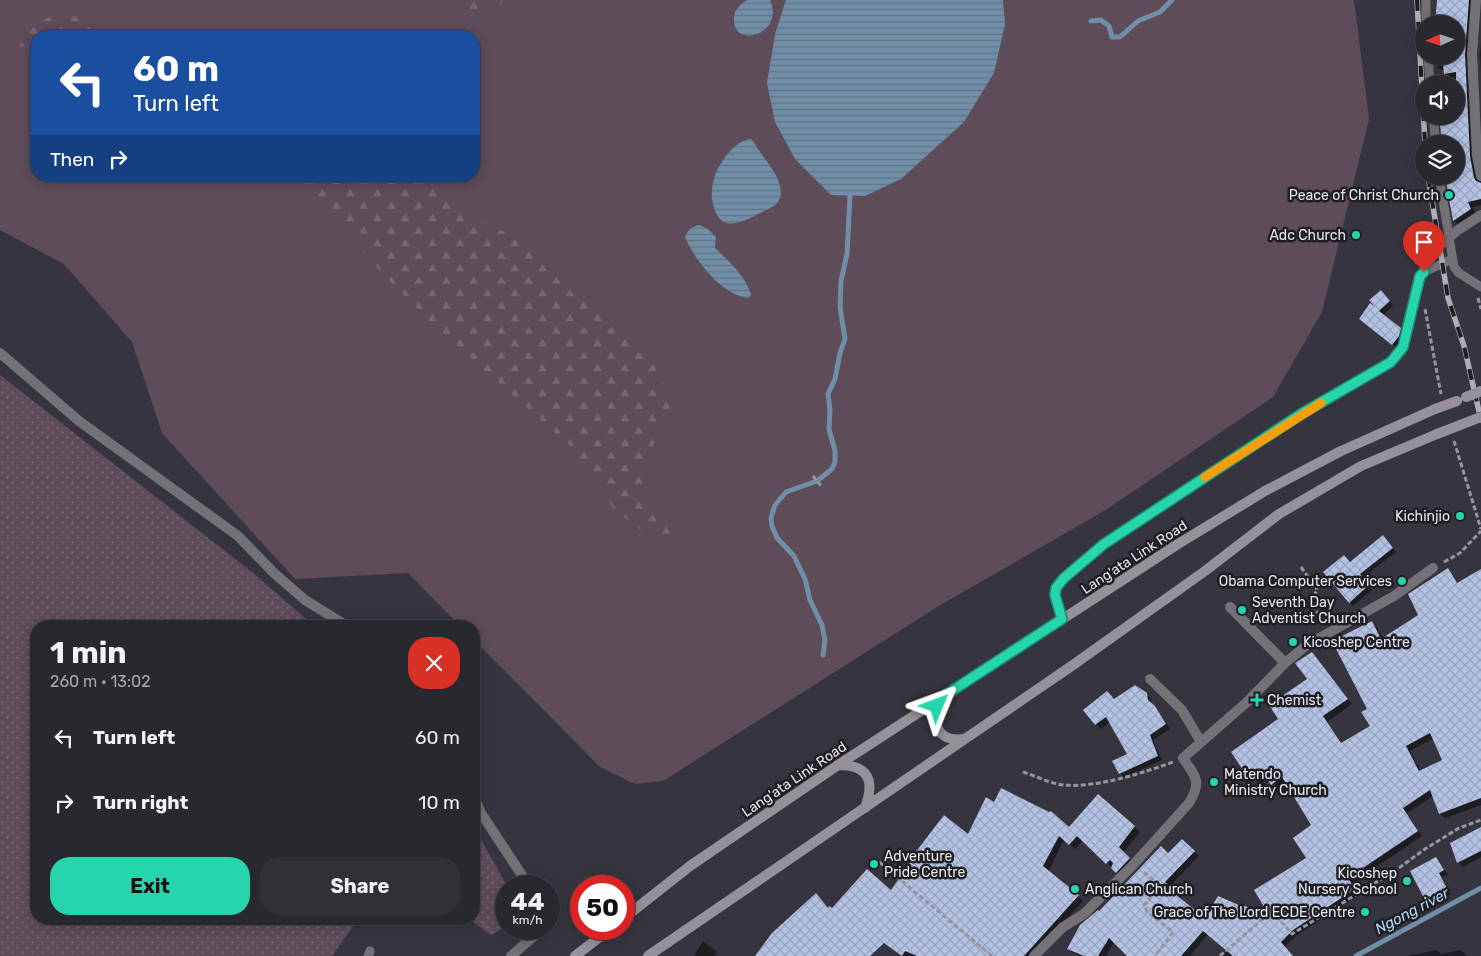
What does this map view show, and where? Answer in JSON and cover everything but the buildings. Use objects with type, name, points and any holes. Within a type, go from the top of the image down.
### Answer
[{"type":"main road","name":"Lang'ata Link Road","points":[[635,909],[690,866],[838,765],[1171,549],[1265,491],[1341,451],[1435,409],[1481,391]]},
{"type":"main road","points":[[648,956],[1073,665],[1205,571],[1279,514],[1361,466],[1481,417]]},
{"type":"main road","points":[[944,696],[937,706],[935,714],[939,730],[944,737],[953,741],[965,739]]},
{"type":"main road","points":[[838,765],[857,767],[867,776],[870,791],[865,808]]},
{"type":"main road","points":[[575,956],[596,940]]},
{"type":"street","points":[[1476,0],[1472,54],[1478,156],[1481,176]]},
{"type":"street","points":[[1439,246],[1481,215]]},
{"type":"street","points":[[0,353],[80,421],[238,536],[274,573],[305,600],[337,620]]},
{"type":"street","points":[[1034,956],[1063,927],[1084,914],[1134,864],[1189,803],[1195,793],[1197,784],[1183,758],[1247,702],[1285,663],[1307,645],[1402,592],[1433,568]]},
{"type":"street","points":[[1230,607],[1285,663]]},
{"type":"street","points":[[1150,679],[1182,710],[1201,742]]},
{"type":"street","points":[[480,809],[522,875]]},
{"type":"street","points":[[511,956],[529,940]]},
{"type":"lane","points":[[1426,0],[1426,15]]},
{"type":"lane","points":[[1440,185],[1454,267],[1459,274],[1481,287]]},
{"type":"lane","points":[[1062,619],[1055,595],[1056,588],[1064,578],[1104,544],[1301,414],[1391,362],[1403,347],[1420,276],[1424,272],[1452,259]]},
{"type":"path","points":[[1420,276],[1413,241],[1418,239],[1439,246]]},
{"type":"path","points":[[1424,304],[1442,399]]},
{"type":"path","points":[[1433,568],[1460,553],[1481,530],[1452,434]]},
{"type":"path","points":[[813,476],[822,487]]},
{"type":"path","points":[[1301,567],[1317,589],[1312,606],[1332,631]]},
{"type":"path","points":[[1023,772],[1063,785],[1096,783],[1148,771],[1183,758]]},
{"type":"path","points":[[1220,956],[1272,911],[1292,934],[1389,875],[1425,849],[1459,828],[1481,820]]},
{"type":"path","points":[[879,862],[992,956]]},
{"type":"path","points":[[1134,864],[1156,882],[1144,908],[1173,932],[1155,956]]},
{"type":"green space","points":[[0,0],[1354,0],[1369,119],[1322,312],[1273,397],[1104,511],[937,607],[663,781],[635,784],[600,767],[480,646],[480,620],[454,620],[408,573],[295,579],[162,433],[132,342],[64,264],[0,230]]},
{"type":"green space","points":[[456,0],[506,0],[491,10],[470,9]]},
{"type":"green space","points":[[64,12],[112,30],[30,30],[30,68],[17,52],[29,25]]},
{"type":"green space","points":[[286,182],[426,182],[500,230],[546,253],[610,325],[657,369],[673,407],[658,433],[643,470],[651,503],[679,523],[680,538],[659,545],[613,508],[577,452],[429,321],[381,272],[322,205]]},
{"type":"green space","points":[[0,375],[253,573],[307,620],[30,620],[30,925],[354,925],[332,956],[0,956]]},
{"type":"green space","points":[[480,838],[501,875],[495,875],[495,933],[491,935],[477,925],[480,925]]},
{"type":"water","points":[[747,0],[770,0],[773,12],[771,22],[765,29],[758,34],[750,36],[736,30],[734,21],[734,14],[737,9]]},
{"type":"water","points":[[786,0],[1003,0],[1005,24],[994,73],[964,122],[901,179],[865,196],[831,195],[795,159],[775,122],[767,83],[775,34]]},
{"type":"water","points":[[751,139],[777,178],[781,192],[779,201],[766,210],[741,222],[728,223],[722,221],[714,209],[712,198],[713,181],[729,152],[741,142]]},
{"type":"water","points":[[699,225],[708,229],[716,237],[715,248],[731,263],[745,281],[751,294],[749,298],[739,296],[720,284],[711,276],[696,256],[685,237],[690,229]]},
{"type":"waterway","points":[[1091,21],[1101,20],[1109,26],[1112,37],[1120,37],[1138,21],[1160,12],[1172,0]]},
{"type":"waterway","points":[[823,655],[825,640],[822,625],[810,600],[805,579],[794,556],[777,538],[771,518],[775,505],[786,492],[817,481],[832,469],[835,462],[835,451],[829,429],[830,410],[828,394],[835,379],[845,339],[840,307],[841,281],[847,254],[850,196]]},
{"type":"waterway","name":"Ngong river","points":[[1356,956],[1481,888]]},
{"type":"railway","points":[[1417,0],[1424,135]]},
{"type":"railway","points":[[1429,185],[1448,298],[1464,346],[1481,420]]},
{"type":"slow traffic","points":[[1205,477],[1321,403]]},
{"type":"place","name":"Peace of Christ Church","points":[[1449,195]]},
{"type":"place","name":"Adc Church","points":[[1356,235]]},
{"type":"place","name":"Kichinjio","points":[[1460,516]]},
{"type":"place","name":"Obama Computer Services","points":[[1402,581]]},
{"type":"place","name":"Seventh Day Adventist Church","points":[[1242,610]]},
{"type":"place","name":"Kicoshep Centre","points":[[1293,642]]},
{"type":"place","name":"Chemist","points":[[1257,700]]},
{"type":"place","name":"Matendo Ministry Church","points":[[1214,782]]},
{"type":"place","name":"Adventure Pride Centre","points":[[874,864]]},
{"type":"place","name":"Kicoshep Nursery School","points":[[1407,881]]},
{"type":"place","name":"Anglican Church","points":[[1075,889]]},
{"type":"place","name":"Grace of The Lord ECDE Centre","points":[[1365,912]]},
{"type":"route","points":[[937,706],[944,696],[1062,619],[1055,595],[1056,588],[1064,578],[1104,544],[1301,414],[1391,362],[1403,347],[1420,276],[1424,272]]}]
